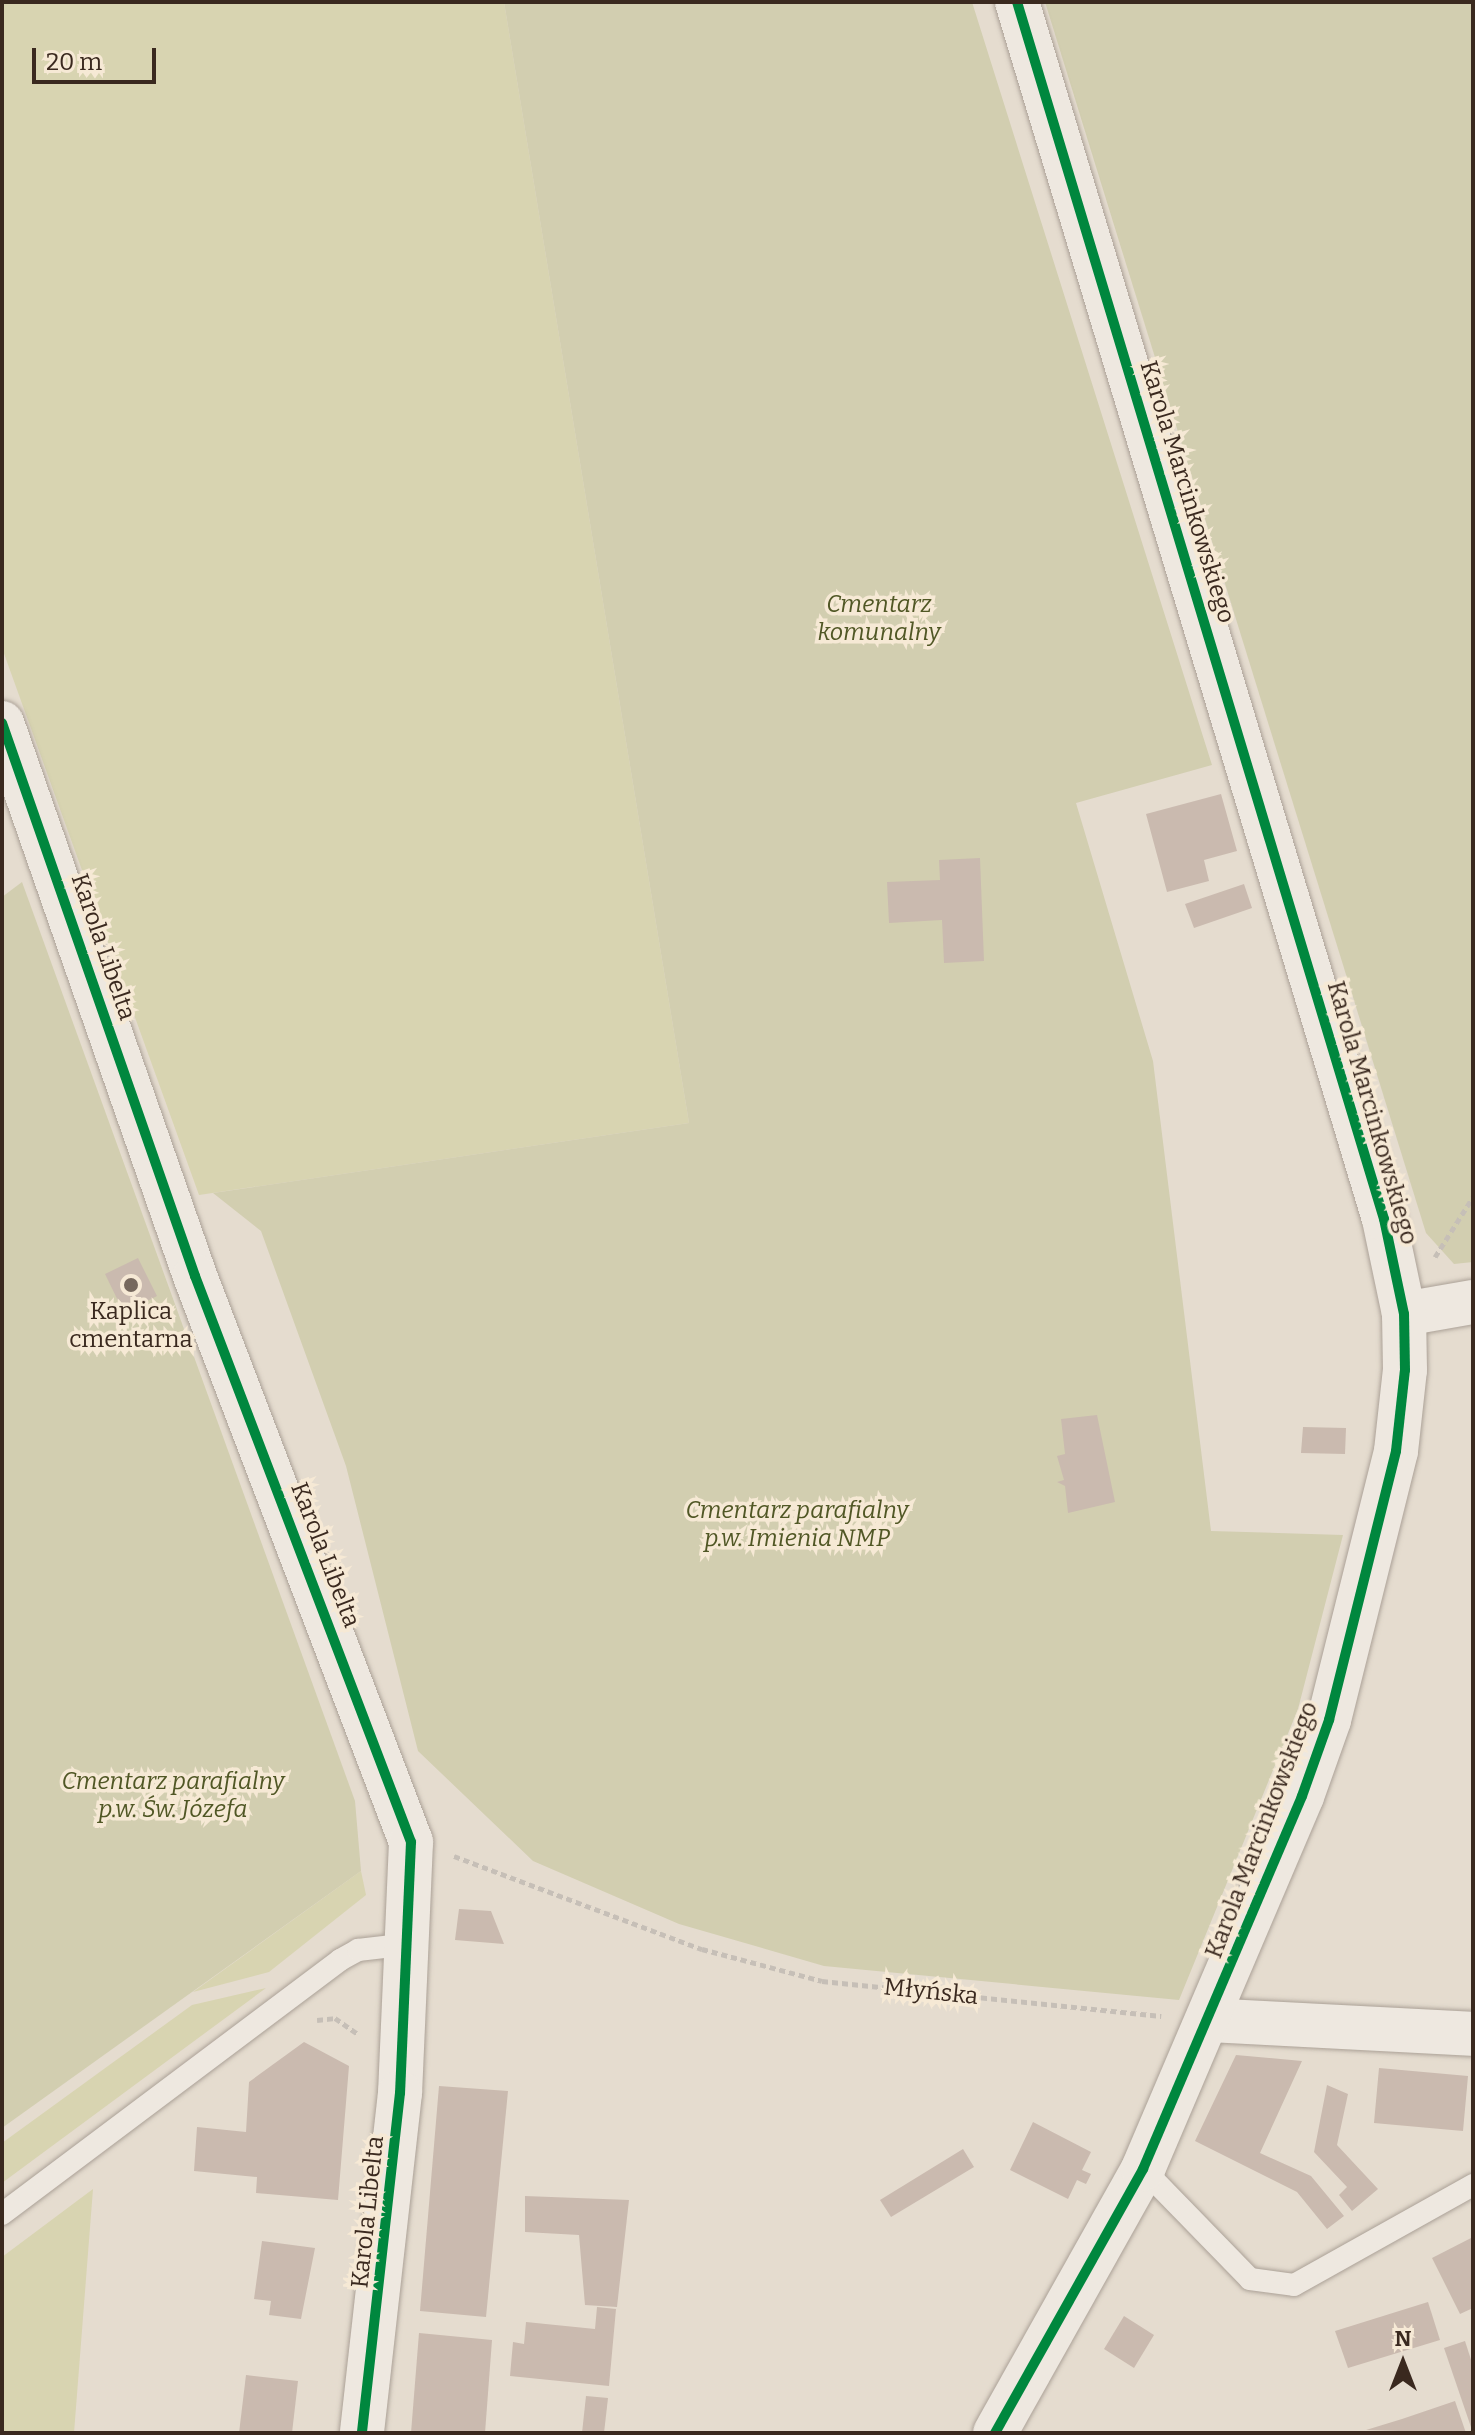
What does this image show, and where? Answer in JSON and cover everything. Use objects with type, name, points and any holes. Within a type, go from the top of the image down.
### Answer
[{"type":"street","name":"Karola Marcinkowskiego","points":[[995,2433],[1143,2169],[1208,2020],[1329,1720],[1396,1451],[1404,1314],[1379,1204],[1017,2]]},
{"type":"street","name":"Karola Libelta","points":[[2,723],[195,1276],[411,1842],[410,1944],[362,2433]]},
{"type":"street","points":[[1404,1314],[1473,1302]]},
{"type":"street","points":[[1208,2020],[1473,2034]]},
{"type":"lane","points":[[2,2214],[340,1960],[358,1950],[410,1944]]},
{"type":"lane","points":[[1143,2169],[1250,2279],[1294,2285],[1473,2185]]},
{"type":"path","points":[[305,2025],[335,2018],[364,2045]]},
{"type":"shaded area","points":[[2,2],[504,2],[689,1123],[199,1195],[2,648]]},
{"type":"shaded area","points":[[361,1871],[366,1895],[269,1972],[193,1992]]},
{"type":"shaded area","points":[[266,1988],[2,2183],[2,2143],[192,2005]]},
{"type":"shaded area","points":[[93,2189],[74,2433],[2,2433],[2,2257]]},
{"type":"green space","points":[[504,2],[972,2],[1212,765],[1076,803],[1153,1061],[1211,1531],[1343,1535],[1298,1709],[1179,2000],[824,1966],[679,1924],[533,1861],[418,1751],[346,1466],[261,1231],[213,1193],[689,1123]]},
{"type":"green space","points":[[1045,2],[1473,2],[1473,1262],[1454,1264],[1426,1233]]},
{"type":"green space","name":"Cmentarz parafialny p.w. Św. Józefa","points":[[22,882],[355,1801],[361,1871],[2,2128],[2,897]]},
{"type":"building","points":[[1221,794],[1237,851],[1204,860],[1209,881],[1167,892],[1146,814]]},
{"type":"building","points":[[980,858],[984,961],[944,963],[942,920],[889,923],[887,882],[940,880],[939,860]]},
{"type":"building","points":[[1244,884],[1252,908],[1194,928],[1185,904]]},
{"type":"building","name":"Kaplica cmentarna","points":[[138,1258],[157,1296],[124,1313],[105,1274]]},
{"type":"building","points":[[1097,1415],[1115,1502],[1068,1513],[1065,1486],[1057,1482],[1064,1480],[1057,1456],[1065,1454],[1061,1419]]},
{"type":"building","points":[[1303,1427],[1346,1428],[1345,1454],[1301,1453]]},
{"type":"building","points":[[459,1909],[491,1911],[504,1944],[455,1940]]},
{"type":"building","points":[[304,2042],[349,2066],[338,2200],[256,2193],[257,2177],[194,2171],[197,2127],[246,2132],[249,2082]]},
{"type":"building","points":[[1236,2055],[1302,2061],[1260,2153],[1311,2176],[1344,2216],[1327,2229],[1297,2192],[1195,2141]]},
{"type":"building","points":[[1379,2068],[1468,2076],[1463,2131],[1374,2123]]},
{"type":"building","points":[[1327,2085],[1348,2094],[1337,2145],[1378,2189],[1352,2211],[1339,2195],[1347,2187],[1314,2152]]},
{"type":"building","points":[[439,2086],[508,2091],[486,2317],[420,2311]]},
{"type":"building","points":[[1033,2122],[1091,2152],[1082,2170],[1091,2174],[1086,2184],[1077,2180],[1068,2199],[1010,2170]]},
{"type":"building","points":[[963,2149],[974,2167],[891,2217],[880,2200]]},
{"type":"building","points":[[525,2196],[629,2200],[617,2307],[585,2305],[579,2235],[525,2232]]},
{"type":"building","points":[[1473,2237],[1473,2308],[1460,2314],[1432,2258]]},
{"type":"building","points":[[262,2241],[315,2248],[301,2319],[269,2315],[271,2301],[254,2299]]},
{"type":"building","points":[[1428,2302],[1440,2340],[1348,2368],[1335,2331]]},
{"type":"building","points":[[597,2307],[616,2309],[609,2386],[510,2376],[513,2342],[524,2344],[526,2322],[595,2329]]},
{"type":"building","points":[[1124,2316],[1154,2335],[1134,2368],[1104,2349]]},
{"type":"building","points":[[419,2333],[492,2340],[485,2433],[411,2433]]},
{"type":"building","points":[[1465,2341],[1473,2366],[1473,2433],[1444,2348]]},
{"type":"building","points":[[246,2375],[298,2381],[292,2433],[239,2433]]},
{"type":"building","points":[[586,2396],[608,2398],[604,2433],[582,2433]]},
{"type":"building","points":[[1455,2401],[1466,2433],[1366,2430],[1402,2419]]},
{"type":"cycle path","points":[[995,2433],[1143,2169],[1302,1796],[1329,1720],[1396,1451],[1405,1370],[1404,1314],[1384,1219],[1017,2]]},
{"type":"cycle path","points":[[2,723],[195,1276],[411,1842],[400,2093],[362,2433]]},
{"type":"place","name":"Kaplica cmentarna","points":[[131,1285]]},
{"type":"park label","name":"Cmentarz komunalny","points":[[879,619]]},
{"type":"park label","name":"Cmentarz parafialny p.w. Imienia NMP","points":[[797,1525]]}]
